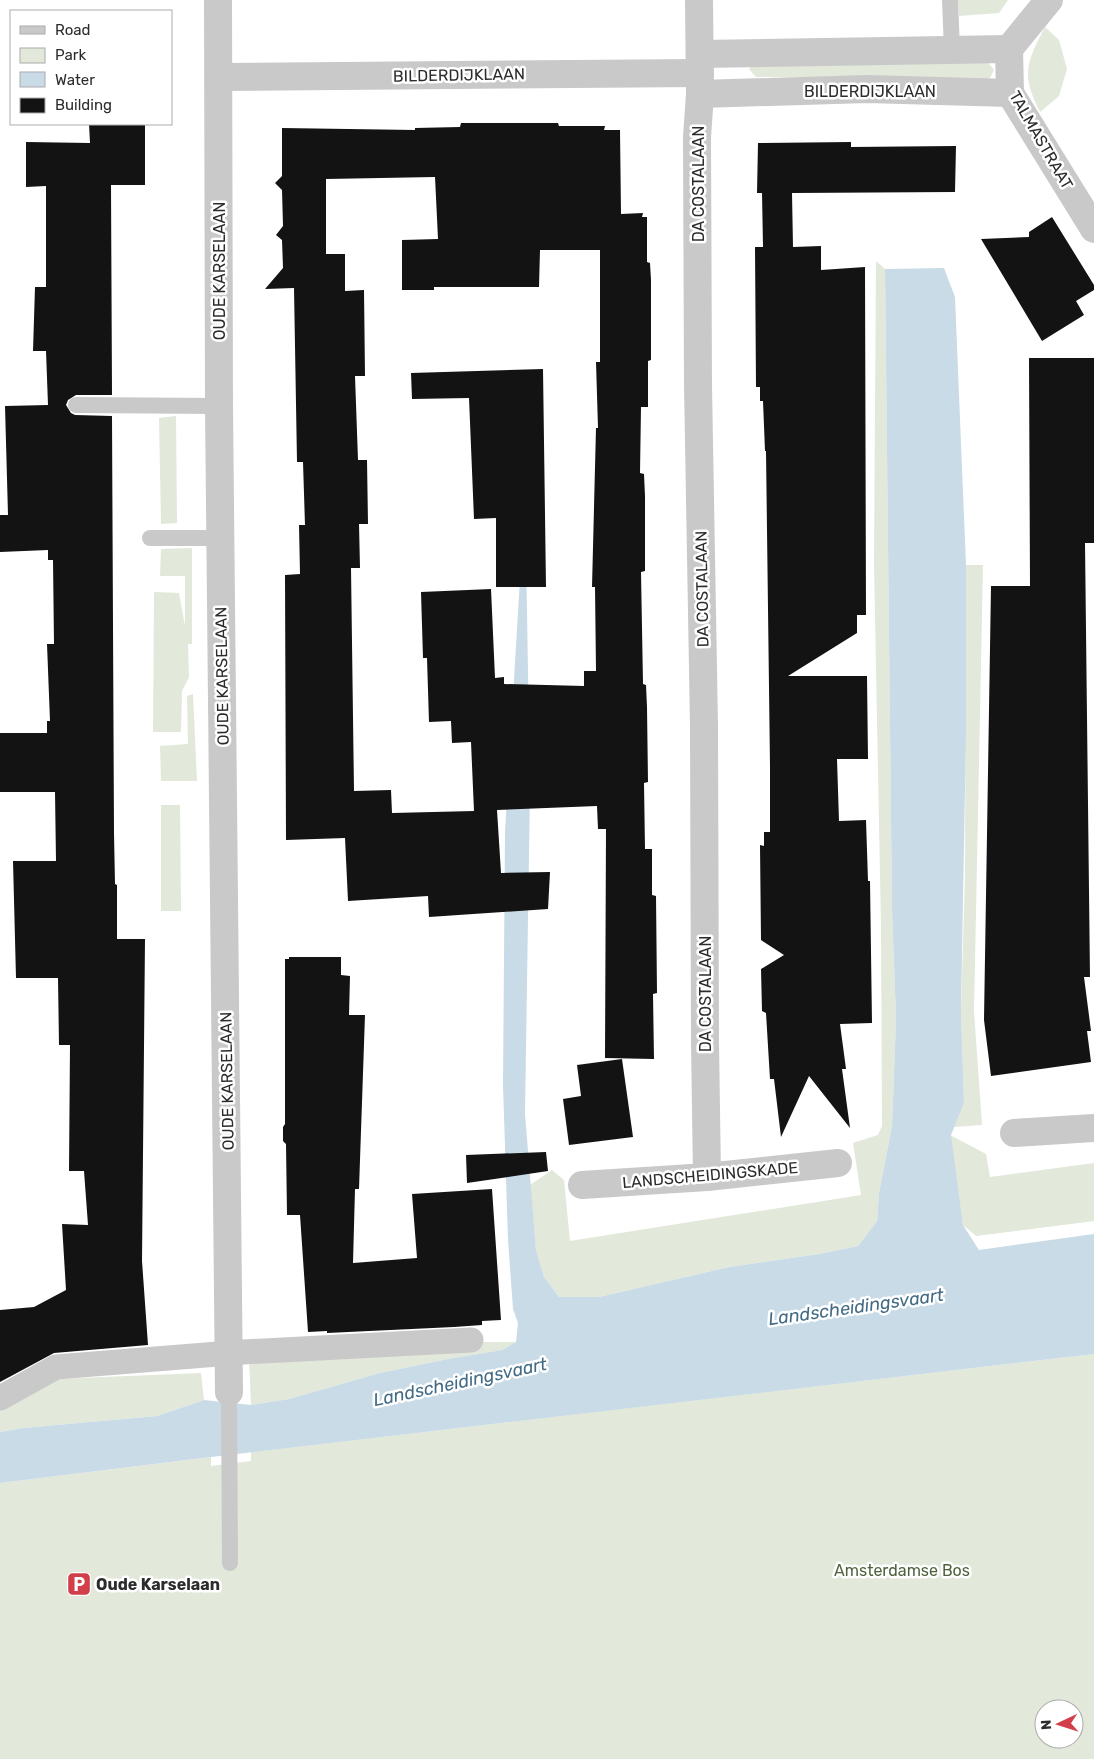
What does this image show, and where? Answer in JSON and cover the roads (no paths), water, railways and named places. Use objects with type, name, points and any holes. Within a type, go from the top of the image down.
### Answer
[{"type":"street","name":"OUDE KARSELAAN","points":[[218,0],[219,406],[229,1392]]},
{"type":"street","name":"DA COSTALAAN","points":[[699,0],[700,73],[697,137],[698,375],[704,736],[707,1178]]},
{"type":"street","points":[[1009,49],[1049,0]]},
{"type":"street","name":"BILDERDIJKLAAN","points":[[219,77],[700,73],[952,50],[1009,49]]},
{"type":"street","name":"TALMASTRAAT","points":[[1009,49],[1010,93],[1094,229]]},
{"type":"street","name":"BILDERDIJKLAAN","points":[[700,73],[867,89],[1010,93]]},
{"type":"street","points":[[1014,1133],[1094,1128]]},
{"type":"street","name":"LANDSCHEIDINGSKADE","points":[[582,1186],[707,1178],[838,1162]]},
{"type":"street","points":[[0,1398],[56,1367],[229,1353],[471,1340]]},
{"type":"lane","points":[[950,0],[952,50]]},
{"type":"lane","points":[[76,404],[219,406]]},
{"type":"lane","points":[[150,538],[221,538]]},
{"type":"lane","name":"OUDE KARSELAAN","points":[[229,1392],[230,1563]]},
{"type":"water","name":"Landscheidingsvaart","points":[[944,268],[955,297],[966,565],[966,734],[961,1011],[964,1103],[951,1135],[963,1225],[979,1250],[1094,1234],[1094,1354],[0,1483],[0,1432],[23,1428],[157,1416],[204,1400],[251,1405],[289,1399],[380,1373],[502,1350],[516,1342],[518,1323],[513,1309],[508,1240],[503,1085],[505,832],[525,494],[530,789],[525,1114],[536,1250],[544,1277],[559,1297],[599,1297],[729,1267],[819,1254],[858,1246],[877,1221],[879,1193],[892,1126],[896,1019],[892,910],[885,269]]},
{"type":"place","name":"Oude Karselaan","points":[[79,1584]]},
{"type":"park label","name":"Amsterdamse Bos","points":[[902,1570]]}]
